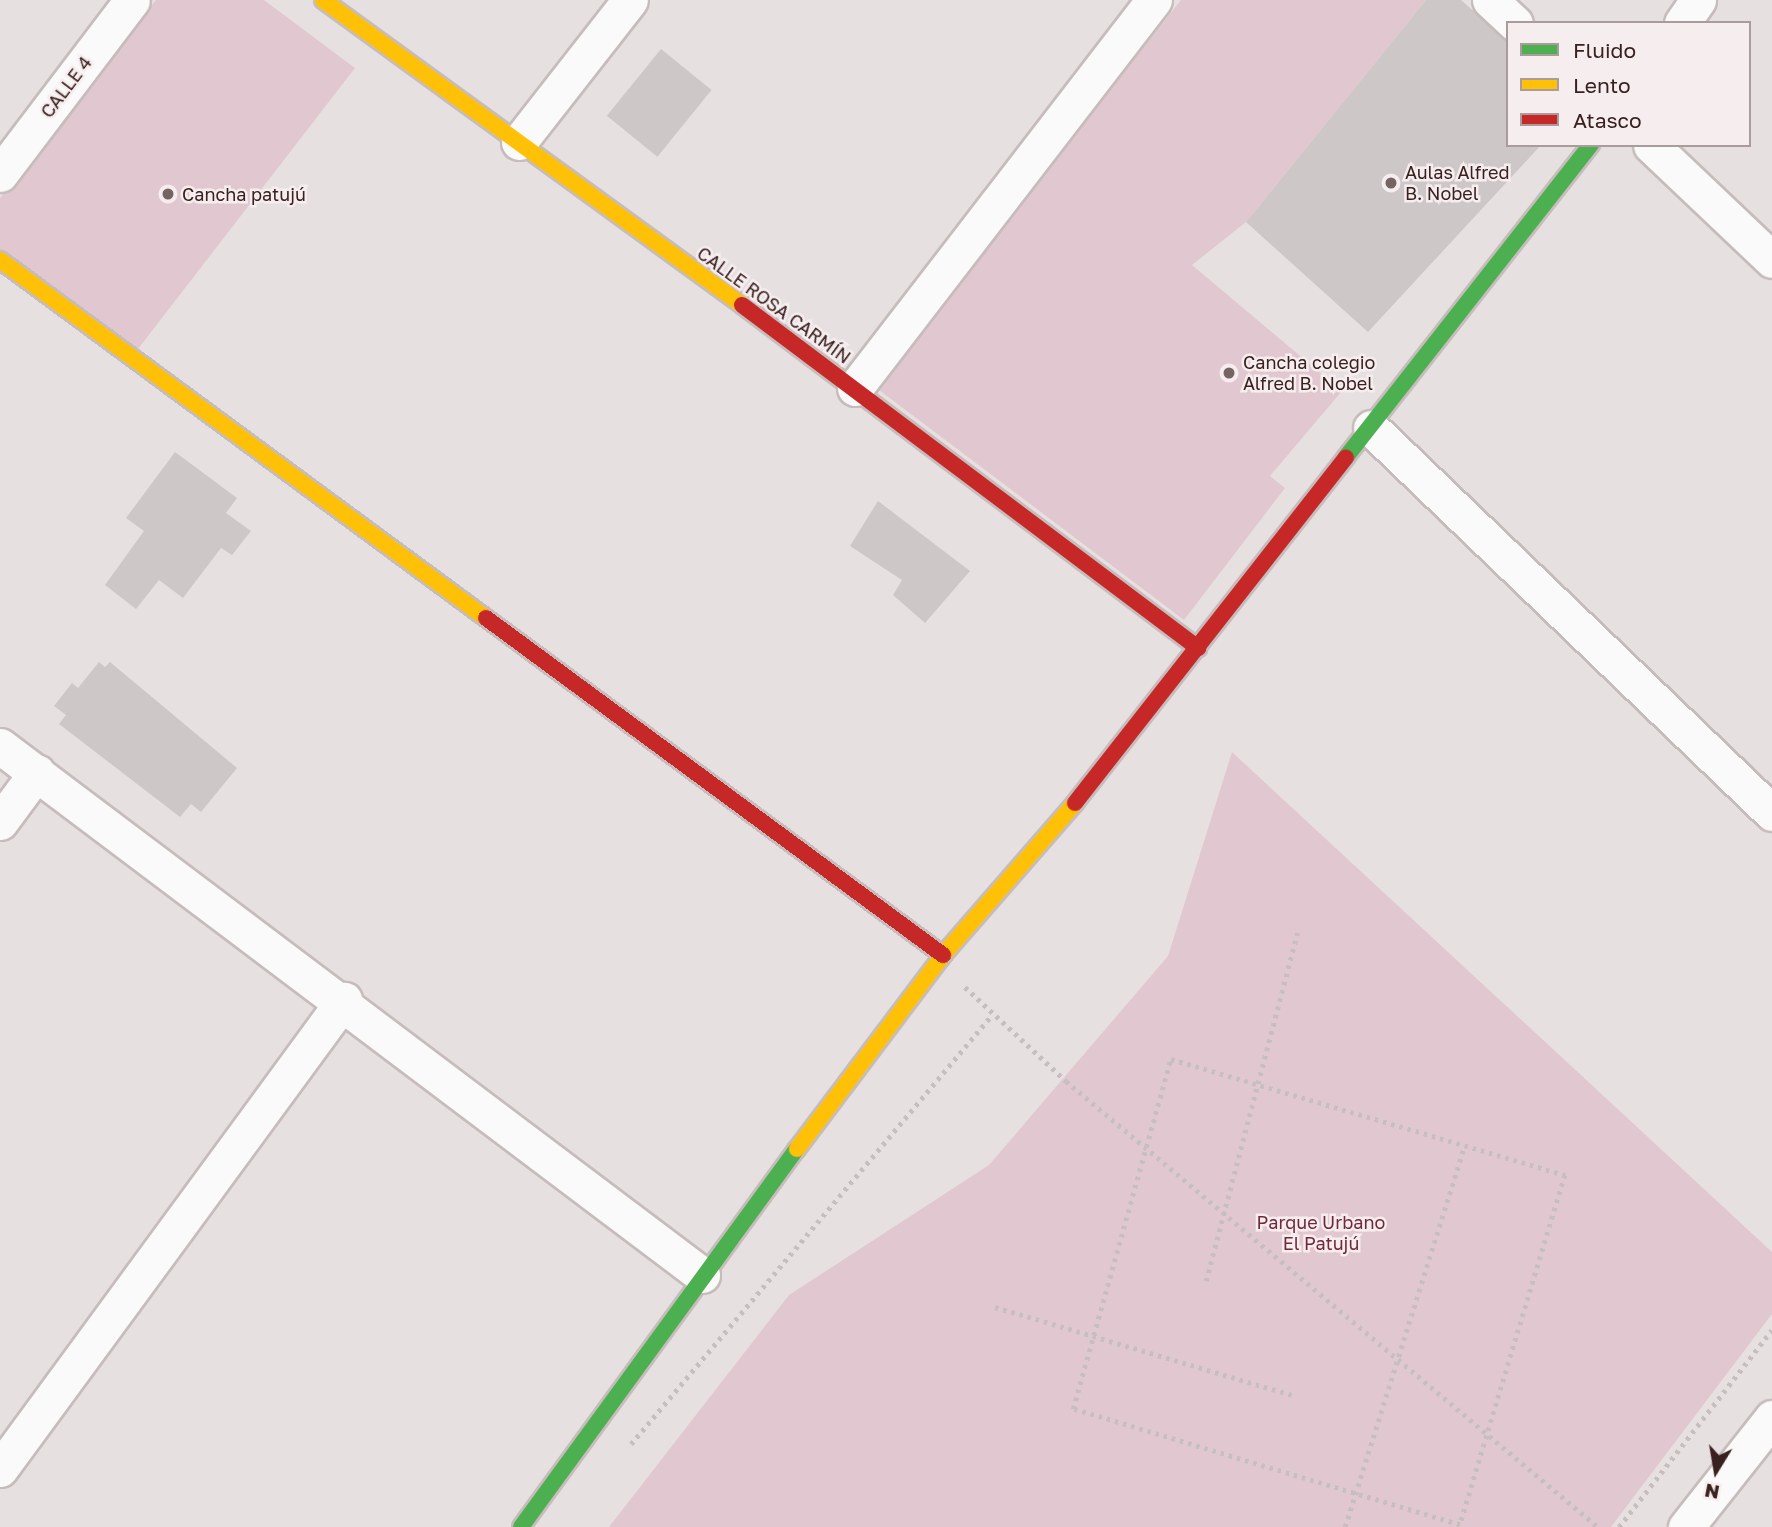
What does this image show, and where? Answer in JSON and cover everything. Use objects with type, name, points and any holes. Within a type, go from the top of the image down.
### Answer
[{"type":"street","name":"CALLE 4","points":[[0,174],[132,0]]},
{"type":"street","name":"CALLE ROSA CARMÍN","points":[[323,0],[855,388],[1198,648]]},
{"type":"street","points":[[519,142],[630,0]]},
{"type":"street","points":[[855,388],[1154,0]]},
{"type":"street","points":[[1490,0],[1513,21]]},
{"type":"street","points":[[1683,21],[1698,0]]},
{"type":"street","points":[[521,1527],[702,1275],[943,955],[1075,802],[1589,147]]},
{"type":"street","points":[[1653,147],[1772,260]]},
{"type":"street","points":[[0,260],[943,955]]},
{"type":"street","points":[[1371,428],[1772,813]]},
{"type":"street","points":[[0,746],[344,1000],[702,1275]]},
{"type":"street","points":[[0,822],[37,772]]},
{"type":"street","points":[[0,1469],[344,1000]]},
{"type":"street","points":[[1686,1527],[1772,1418]]},
{"type":"path","points":[[1206,1281],[1297,933]]},
{"type":"path","points":[[943,955],[991,1016],[1598,1527]]},
{"type":"path","points":[[624,1452],[991,1016]]},
{"type":"path","points":[[1171,1059],[1465,1145],[1565,1175],[1460,1525],[1073,1409],[1171,1059]]},
{"type":"path","points":[[1345,1527],[1465,1145]]},
{"type":"path","points":[[995,1307],[1296,1396]]},
{"type":"path","points":[[1619,1527],[1772,1330]]},
{"type":"green space","points":[[156,0],[264,0],[355,68],[138,349],[0,251],[0,198]]},
{"type":"green space","points":[[1181,0],[1426,0],[1246,222],[1192,265],[1342,391],[1270,476],[1285,488],[1184,620],[875,387]]},
{"type":"green space","name":"Parque Urbano El Patujú","points":[[1232,752],[1772,1252],[1772,1314],[1611,1527],[609,1527],[789,1295],[989,1165],[1168,956]]},
{"type":"building","name":"Aulas Alfred B. Nobel","points":[[1426,0],[1461,0],[1506,40],[1506,147],[1539,147],[1368,332],[1246,222]]},
{"type":"building","points":[[661,49],[712,90],[657,157],[607,116]]},
{"type":"building","points":[[175,452],[237,498],[226,513],[251,531],[232,555],[221,548],[183,598],[159,580],[136,609],[105,585],[144,531],[126,518]]},
{"type":"building","points":[[878,501],[970,571],[925,623],[893,595],[902,580],[850,546]]},
{"type":"building","points":[[99,662],[105,667],[110,662],[237,768],[201,812],[191,804],[180,817],[59,724],[66,715],[54,706],[72,683],[78,688]]},
{"type":"traffic: fast","points":[[1346,457],[1589,147]]},
{"type":"traffic: fast","points":[[521,1527],[797,1149]]},
{"type":"traffic: slow","points":[[323,0],[742,305]]},
{"type":"traffic: slow","points":[[0,260],[486,618]]},
{"type":"traffic: slow","points":[[797,1149],[943,955],[1075,803]]},
{"type":"traffic: jam","points":[[742,305],[1198,648]]},
{"type":"traffic: jam","points":[[1075,803],[1346,457]]},
{"type":"traffic: jam","points":[[486,618],[943,955]]},
{"type":"place","name":"Aulas Alfred B. Nobel","points":[[1391,183]]},
{"type":"place","name":"Cancha patujú","points":[[168,194]]},
{"type":"place","name":"Cancha colegio Alfred B. Nobel","points":[[1229,373]]}]
